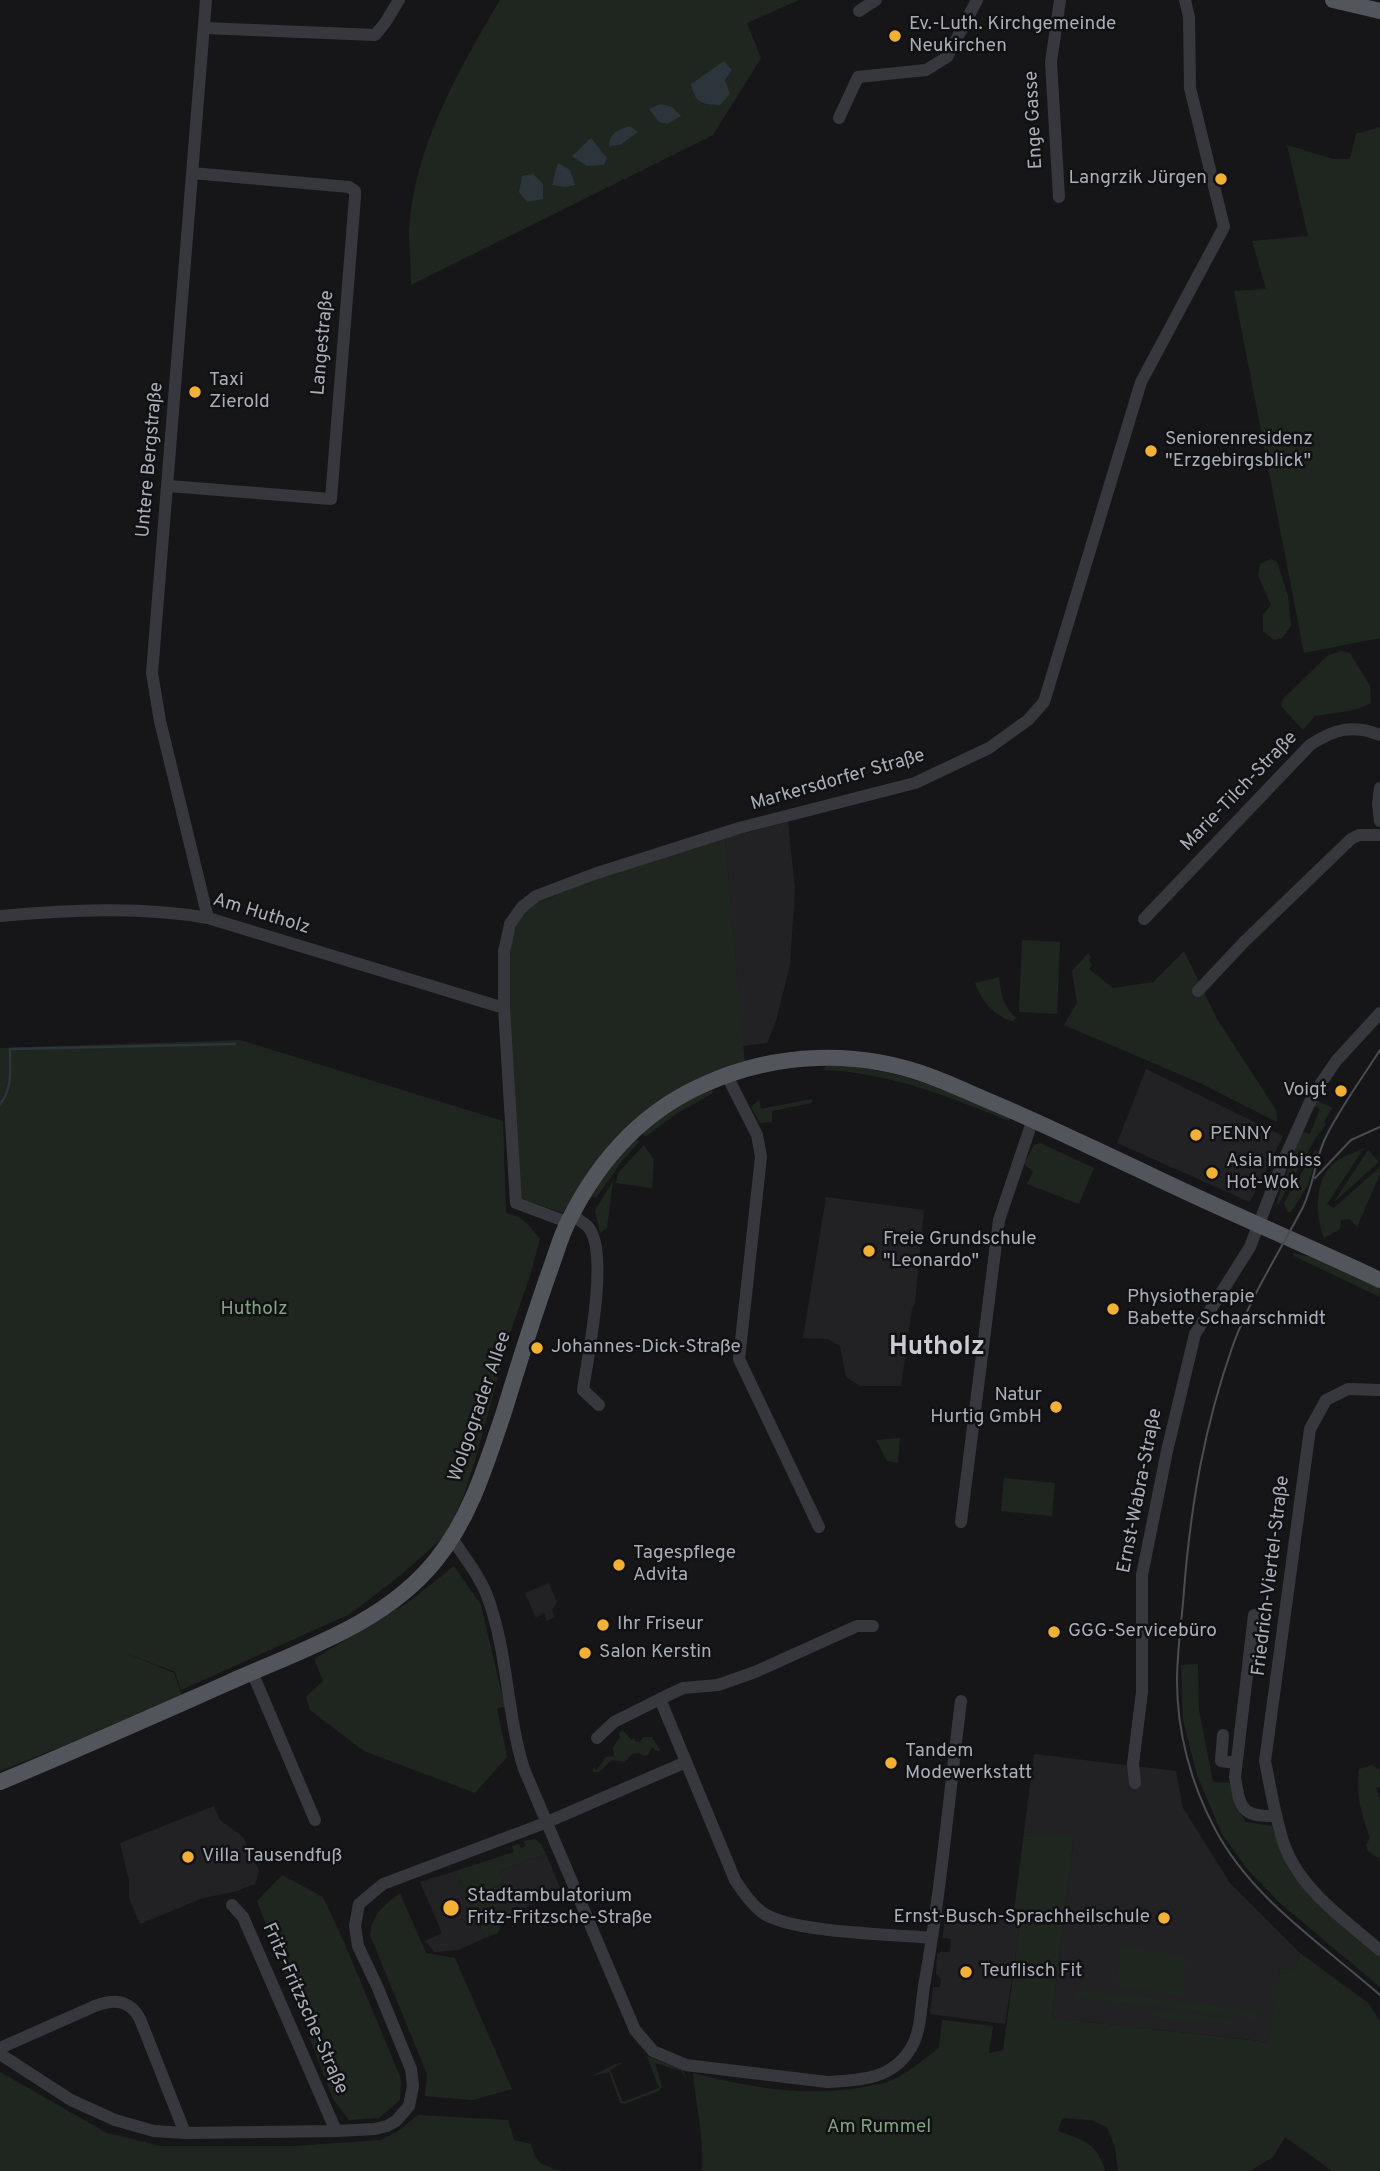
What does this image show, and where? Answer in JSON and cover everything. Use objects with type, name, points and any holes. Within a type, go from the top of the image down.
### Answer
[{"type":"main road","points":[[1333,0],[1377,7]]},
{"type":"main road","name":"Wolgograder Allee","points":[[0,1782],[306,1651],[377,1611],[434,1563],[452,1538],[482,1480],[536,1310],[569,1218],[600,1167],[639,1124],[679,1095],[726,1074],[751,1066],[793,1059],[848,1059],[879,1063],[928,1075],[1034,1119],[1380,1280]]},
{"type":"street","name":"Untere Bergstraße","points":[[206,0],[152,673],[160,721],[208,918]]},
{"type":"street","points":[[204,28],[375,35],[399,0]]},
{"type":"street","points":[[859,11],[876,0]]},
{"type":"street","points":[[839,118],[858,77],[926,70],[947,57],[977,0]]},
{"type":"street","name":"Enge Gasse","points":[[1059,197],[1051,62],[1060,0]]},
{"type":"street","name":"Markersdorfer Straße","points":[[569,1218],[516,1203],[503,1008],[505,952],[510,924],[516,913],[536,896],[594,874],[739,828],[915,783],[989,748],[1028,720],[1044,702],[1141,382],[1224,227],[1190,88],[1189,17],[1185,0]]},
{"type":"street","name":"Langestraße","points":[[169,486],[331,499],[355,197],[355,191],[349,187],[192,173]]},
{"type":"street","name":"Marie-Tilch-Straße","points":[[1144,919],[1310,746],[1325,735],[1340,729],[1353,727],[1380,735]]},
{"type":"street","points":[[1380,788],[1380,821]]},
{"type":"street","points":[[1198,991],[1351,839],[1359,835],[1380,835]]},
{"type":"street","name":"Am Hutholz","points":[[0,916],[51,912],[178,912],[208,918],[503,1008]]},
{"type":"street","points":[[1259,1225],[1282,1164],[1313,1095],[1336,1061],[1380,1013]]},
{"type":"street","points":[[726,1074],[757,1135],[761,1157],[739,1359],[819,1527]]},
{"type":"street","points":[[961,1522],[999,1220],[1034,1119]]},
{"type":"street","points":[[569,1218],[589,1228],[597,1250],[596,1290],[583,1390],[599,1405]]},
{"type":"street","name":"Ernst-Wabra-Straße","points":[[1135,1783],[1133,1764],[1142,1692],[1142,1575],[1167,1451],[1195,1334],[1250,1247],[1259,1225]]},
{"type":"street","name":"Friedrich-Viertel-Straße","points":[[1380,1390],[1348,1389],[1326,1400],[1310,1429],[1265,1761],[1285,1848],[1297,1870],[1317,1895],[1380,1950]]},
{"type":"street","points":[[452,1538],[486,1593],[504,1671],[517,1747],[545,1823],[635,2030],[653,2051],[686,2065],[827,2082],[869,2080],[889,2071],[912,2047],[932,1938],[961,1701]]},
{"type":"street","name":"Friedrich-Viertel-Straße","points":[[1254,1615],[1235,1777],[1239,1802],[1247,1811],[1257,1817],[1276,1816]]},
{"type":"street","points":[[597,1738],[614,1722],[683,1688],[718,1685],[755,1672],[857,1626],[873,1626]]},
{"type":"street","points":[[252,1672],[314,1820]]},
{"type":"street","points":[[660,1699],[735,1880],[764,1914],[793,1925],[932,1938]]},
{"type":"street","points":[[1223,1735],[1221,1761],[1236,1763]]},
{"type":"street","points":[[0,2054],[90,2110],[132,2126],[154,2131],[336,2132],[375,2129],[396,2121],[409,2106],[413,2086],[411,2069],[358,1946],[355,1926],[359,1904],[383,1884],[545,1823],[686,1762]]},
{"type":"street","name":"Fritz-Fritzsche-Straße","points":[[232,1905],[243,1917],[336,2132]]},
{"type":"street","points":[[0,2048],[94,2006],[110,2001],[123,2002],[134,2009],[140,2019],[185,2133]]},
{"type":"shaded area","points":[[724,61],[732,70],[725,80],[730,94],[720,105],[700,102],[691,84]]},
{"type":"shaded area","points":[[661,104],[672,107],[681,116],[667,124],[659,122],[649,109]]},
{"type":"shaded area","points":[[630,126],[638,132],[620,145],[609,146],[615,133]]},
{"type":"shaded area","points":[[591,138],[607,158],[604,165],[587,166],[572,156]]},
{"type":"shaded area","points":[[558,163],[570,170],[575,185],[552,185]]},
{"type":"shaded area","points":[[533,174],[543,184],[543,199],[527,202],[519,192],[522,176]]},
{"type":"shaded area","points":[[788,822],[795,889],[790,965],[776,1021],[767,1043],[743,1046],[725,838]]},
{"type":"shaded area","points":[[1146,1069],[1283,1136],[1250,1202],[1117,1143]]},
{"type":"shaded area","name":"Freie Grundschule \"Leonardo\"","points":[[826,1197],[924,1210],[915,1303],[901,1386],[860,1386],[846,1377],[840,1346],[828,1339],[803,1338]]},
{"type":"shaded area","points":[[549,1583],[557,1602],[552,1610],[555,1617],[547,1621],[544,1613],[536,1618],[525,1593]]},
{"type":"shaded area","name":"Ernst-Busch-Sprachheilschule","points":[[1034,1754],[1176,1771],[1183,1808],[1230,1883],[1300,1953],[1296,1971],[1280,1968],[1270,2042],[1052,2018],[1074,1837],[1024,1832]]},
{"type":"shaded area","name":"Villa Tausendfuß","points":[[214,1806],[220,1820],[243,1837],[259,1871],[255,1884],[234,1892],[203,1898],[140,1924],[129,1898],[129,1880],[120,1843]]},
{"type":"shaded area","points":[[546,1854],[562,1892],[504,1917],[493,1888],[504,1883],[499,1871]]},
{"type":"shaded area","name":"Stadtambulatorium Fritz-Fritzsche-Straße","points":[[456,1871],[485,1938],[458,1950],[435,1952],[425,1941],[442,1933],[420,1882]]},
{"type":"shaded area","points":[[945,1912],[1013,1919],[1019,1932],[1005,2024],[930,2014],[933,1987],[940,1987],[941,1979],[936,1974],[937,1954],[950,1952],[951,1939],[943,1938]]},
{"type":"green space","points":[[500,0],[799,0],[747,23],[761,58],[713,135],[411,285],[409,232],[419,170],[454,82]],"holes":[[[724,61],[732,70],[703,104],[694,95],[692,84]]]},
{"type":"green space","points":[[1380,127],[1380,638],[1304,653],[1234,291],[1266,289],[1252,241],[1308,236],[1287,145],[1333,159],[1350,159],[1356,134]]},
{"type":"green space","points":[[1271,559],[1277,562],[1288,596],[1291,626],[1282,638],[1274,640],[1263,631],[1263,615],[1271,605],[1258,575],[1260,564]]},
{"type":"green space","points":[[1342,651],[1350,653],[1370,686],[1371,703],[1315,716],[1303,730],[1281,706],[1283,699],[1327,656]]},
{"type":"green space","points":[[725,838],[745,1065],[668,1095],[578,1189],[563,1213],[522,1199],[512,1093],[508,1001],[515,929],[525,909],[638,864]]},
{"type":"green space","points":[[1022,940],[1060,942],[1057,1014],[1019,1012]]},
{"type":"green space","points":[[1184,951],[1217,1019],[1276,1110],[1277,1122],[1200,1083],[1064,1025],[1077,1003],[1072,971],[1088,953],[1092,965],[1089,969],[1113,988],[1153,982]]},
{"type":"green space","points":[[999,977],[1006,1005],[1017,1018],[1013,1021],[990,1007],[975,983]]},
{"type":"green space","name":"Hutholz","points":[[240,1040],[503,1121],[506,1213],[522,1219],[540,1239],[463,1498],[445,1536],[350,1614],[181,1690],[175,1672],[122,1652],[174,1673],[183,1698],[0,1771],[0,1048]]},
{"type":"green space","points":[[827,1064],[898,1075],[944,1090],[1011,1118],[1009,1121],[895,1081],[871,1075],[823,1070]]},
{"type":"green space","points":[[710,1087],[713,1093],[676,1114],[645,1137],[643,1131],[653,1121]]},
{"type":"green space","points":[[812,1099],[812,1103],[772,1111],[772,1122],[760,1123],[751,1107],[759,1100],[761,1109]]},
{"type":"green space","points":[[1316,1100],[1332,1108],[1324,1122],[1326,1124],[1278,1205],[1276,1204],[1301,1131],[1310,1134],[1320,1109],[1313,1106]]},
{"type":"green space","points":[[633,1139],[640,1141],[596,1198],[590,1195]]},
{"type":"green space","points":[[1040,1143],[1094,1168],[1079,1204],[1027,1184],[1033,1172],[1024,1164],[1034,1145]]},
{"type":"green space","points":[[644,1145],[654,1160],[652,1188],[616,1183],[618,1173]]},
{"type":"green space","points":[[1364,1148],[1327,1204],[1334,1208],[1380,1167],[1380,1174],[1357,1227],[1350,1219],[1341,1220],[1340,1229],[1324,1238],[1319,1218],[1318,1196],[1324,1176],[1338,1160]]},
{"type":"green space","points":[[1315,1150],[1318,1152],[1308,1185],[1291,1212],[1287,1212],[1284,1203]]},
{"type":"green space","points":[[1368,1150],[1379,1162],[1334,1202]]},
{"type":"green space","points":[[613,1181],[607,1228],[600,1233],[595,1210]]},
{"type":"green space","points":[[1293,1253],[1315,1258],[1380,1288],[1380,1297],[1294,1256]]},
{"type":"green space","points":[[900,1438],[898,1463],[887,1461],[876,1440]]},
{"type":"green space","points":[[1004,1478],[1055,1483],[1052,1516],[1001,1511]]},
{"type":"green space","points":[[454,1566],[481,1605],[505,1707],[497,1708],[507,1757],[475,1793],[364,1751],[310,1710],[306,1697],[323,1681],[314,1659],[410,1601]]},
{"type":"green space","points":[[1198,1664],[1199,1710],[1213,1782],[1230,1783],[1236,1807],[1246,1822],[1272,1826],[1291,1873],[1380,1954],[1380,1987],[1280,1903],[1248,1870],[1222,1834],[1197,1775],[1183,1720],[1181,1665]]},
{"type":"green space","points":[[622,1730],[635,1741],[640,1742],[643,1737],[652,1737],[660,1750],[652,1747],[648,1755],[632,1754],[625,1762],[612,1760],[599,1772],[593,1772],[593,1768],[597,1770],[606,1757],[614,1756],[613,1747]]},
{"type":"green space","points":[[1372,1765],[1380,1770],[1380,1786],[1376,1789],[1380,1798],[1380,1859],[1368,1851],[1366,1845],[1370,1838],[1359,1796],[1359,1769]]},
{"type":"green space","name":"Am Rummel","points":[[1024,1832],[1074,1836],[1052,2018],[1269,2042],[1280,1968],[1296,1970],[1300,1953],[1367,2002],[1380,2021],[1380,2171],[1332,2171],[1285,2137],[1273,2157],[1250,2171],[1118,2171],[1115,2147],[1107,2127],[1091,2120],[1062,2118],[1058,2131],[1082,2140],[1094,2148],[1105,2171],[702,2171],[701,2134],[693,2073],[781,2090],[847,2090],[883,2083],[903,2074],[939,2048],[942,2020],[993,2026],[989,2053],[1003,2050],[1019,1932],[1013,1919]]},
{"type":"green space","points":[[535,1839],[546,1854],[499,1871],[504,1883],[493,1888],[504,1917],[498,1933],[485,1938],[456,1871],[514,1852],[512,1846],[519,1844],[521,1848],[526,1846],[524,1841]]},
{"type":"green space","points":[[282,1875],[323,1897],[401,2079],[400,2100],[379,2118],[349,2120],[333,2099],[257,1901]]},
{"type":"green space","points":[[400,1893],[426,1953],[455,1958],[512,2089],[473,2100],[425,2096],[427,2074],[370,1935],[380,1911]]},
{"type":"green space","points":[[1121,1947],[1187,1956],[1183,1996],[1116,1987]]},
{"type":"green space","points":[[1077,1989],[1259,2011],[1258,2019],[1077,1998]]},
{"type":"green space","points":[[1150,2010],[1232,2018],[1231,2025],[1150,2017]]},
{"type":"green space","points":[[647,2056],[683,2070],[686,2078],[681,2071],[655,2063],[662,2087],[659,2091],[624,2104],[620,2103],[609,2072],[590,2077],[624,2062],[610,2070],[623,2102],[659,2088]]},
{"type":"green space","points":[[0,2072],[107,2133],[161,2146],[296,2146],[381,2140],[418,2115],[508,2120],[514,2140],[531,2144],[540,2163],[561,2171],[0,2171]]},
{"type":"waterway","points":[[0,1104],[9,1085],[10,1049],[235,1044]]},
{"type":"tram line","points":[[1380,1050],[1329,1130],[1303,1207],[1248,1309],[1223,1376],[1195,1496],[1177,1681],[1180,1719],[1192,1776],[1206,1812],[1230,1854],[1268,1899],[1380,1995]]},
{"type":"tram line","points":[[1315,1178],[1351,1140],[1380,1127]]},
{"type":"place","name":"Ev.-Luth. Kirchgemeinde Neukirchen","points":[[895,36]]},
{"type":"place","name":"Langrzik Jürgen","points":[[1221,179]]},
{"type":"place","name":"Taxi Zierold","points":[[195,392]]},
{"type":"place","name":"Seniorenresidenz \"Erzgebirgsblick\"","points":[[1151,451]]},
{"type":"place","name":"Voigt","points":[[1341,1091]]},
{"type":"place","name":"PENNY","points":[[1196,1135]]},
{"type":"place","name":"Asia Imbiss Hot-Wok","points":[[1212,1173]]},
{"type":"place","name":"Freie Grundschule \"Leonardo\"","points":[[869,1251]]},
{"type":"place","name":"Physiotherapie Babette Schaarschmidt","points":[[1113,1309]]},
{"type":"place","name":"Johannes-Dick-Straße","points":[[537,1348]]},
{"type":"place","name":"Natur Hurtig GmbH","points":[[1056,1407]]},
{"type":"place","name":"Tagespflege Advita","points":[[619,1565]]},
{"type":"place","name":"Ihr Friseur","points":[[603,1625]]},
{"type":"place","name":"GGG-Servicebüro","points":[[1054,1632]]},
{"type":"place","name":"Salon Kerstin","points":[[585,1653]]},
{"type":"place","name":"Tandem Modewerkstatt","points":[[891,1763]]},
{"type":"place","name":"Villa Tausendfuß","points":[[188,1857]]},
{"type":"place","name":"Stadtambulatorium Fritz-Fritzsche-Straße","points":[[451,1908]]},
{"type":"place","name":"Ernst-Busch-Sprachheilschule","points":[[1164,1918]]},
{"type":"place","name":"Teuflisch Fit","points":[[966,1972]]},
{"type":"district","name":"Hutholz","points":[[937,1349]]}]
